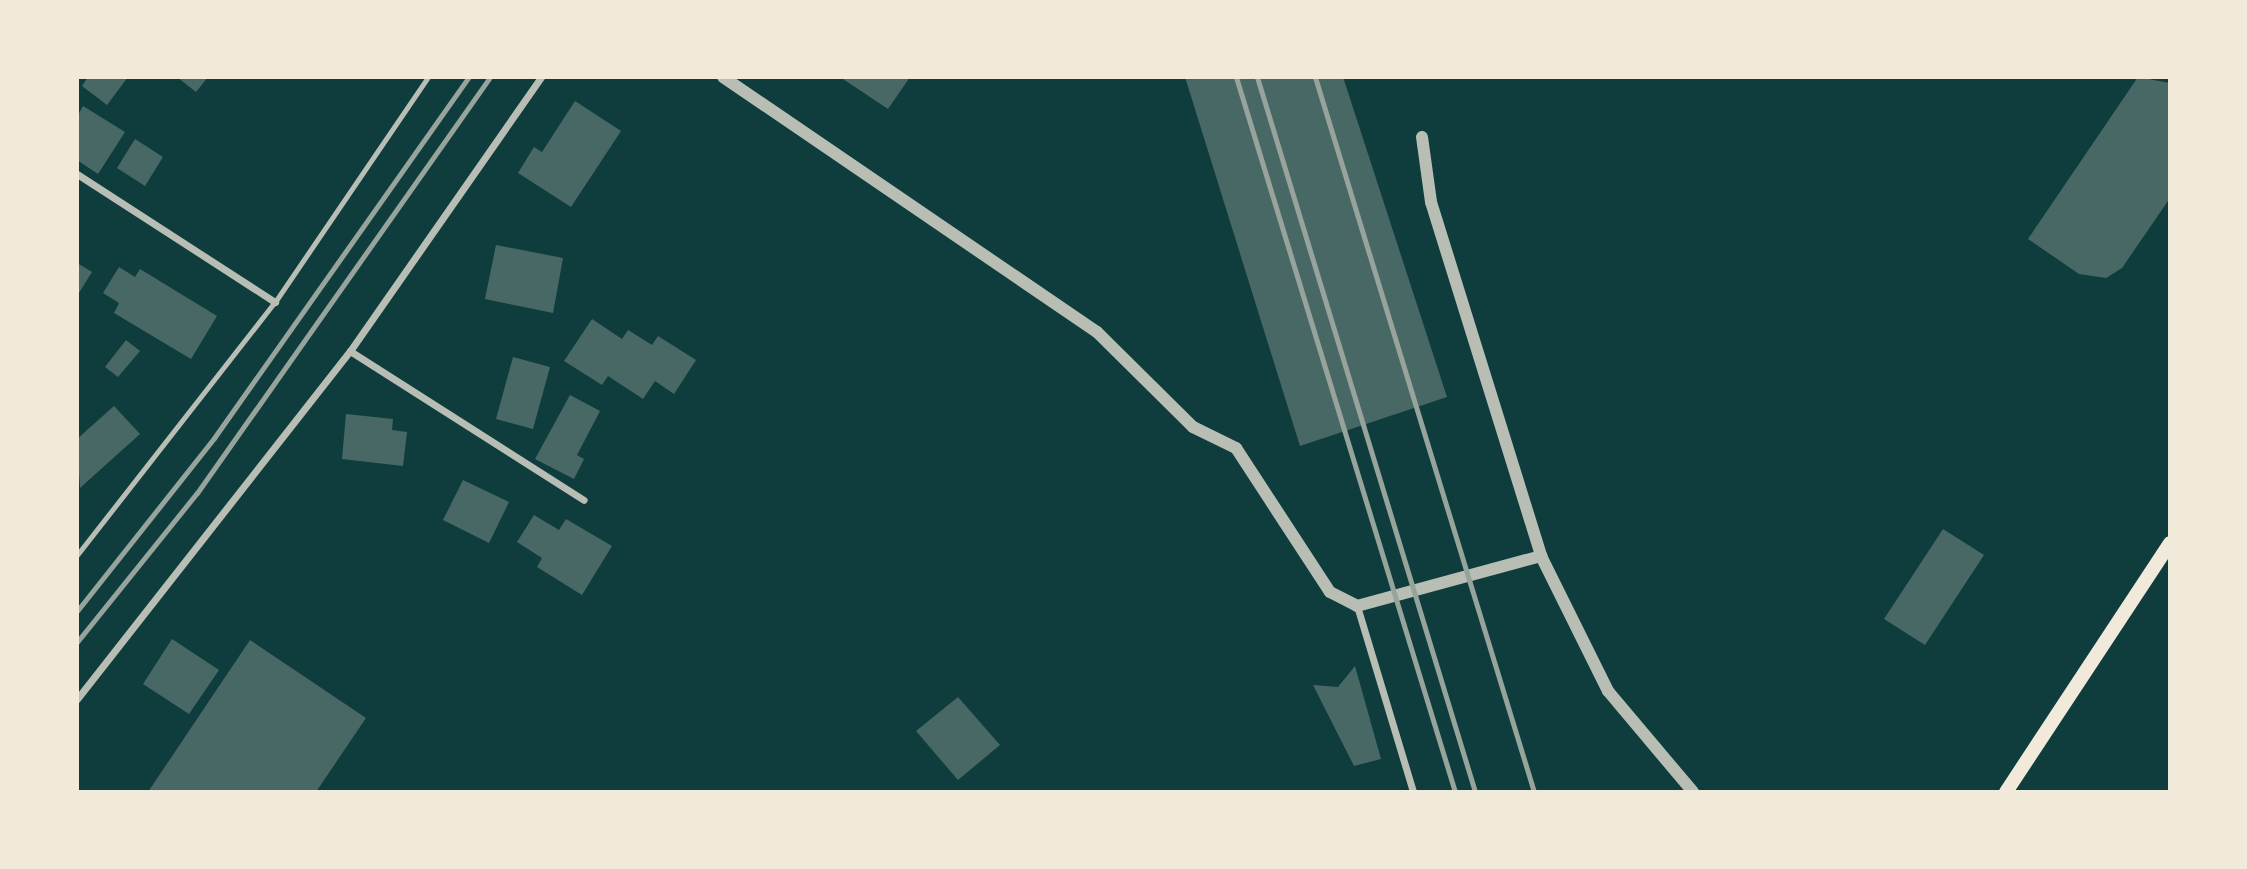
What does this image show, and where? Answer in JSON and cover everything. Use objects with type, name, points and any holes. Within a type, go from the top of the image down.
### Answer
[{"type":"main road","points":[[2006,792],[2170,543]]},
{"type":"street","points":[[77,699],[350,351],[541,77]]},
{"type":"street","points":[[723,77],[1097,332],[1193,427],[1236,447],[1330,593],[1357,606],[1541,556]]},
{"type":"street","points":[[1422,137],[1431,202],[1541,556],[1608,691],[1693,792]]},
{"type":"street","points":[[77,174],[275,302]]},
{"type":"street","points":[[350,351],[583,500]]},
{"type":"street","points":[[1357,606],[1413,792]]},
{"type":"lane","points":[[77,555],[275,302],[428,77]]},
{"type":"building","points":[[88,77],[128,77],[107,105],[82,86]]},
{"type":"building","points":[[177,77],[208,77],[196,92]]},
{"type":"building","points":[[840,77],[910,77],[888,109]]},
{"type":"building","points":[[1185,77],[1343,77],[1447,397],[1300,446]]},
{"type":"building","points":[[2138,77],[2170,83],[2170,198],[2122,268],[2106,278],[2079,274],[2028,239]]},
{"type":"building","points":[[575,101],[621,131],[571,207],[518,173],[534,147],[542,152]]},
{"type":"building","points":[[83,106],[125,132],[98,174],[77,160],[77,117]]},
{"type":"building","points":[[135,139],[163,157],[145,186],[117,168]]},
{"type":"building","points":[[496,245],[563,258],[553,313],[485,299]]},
{"type":"building","points":[[77,263],[92,272],[77,296]]},
{"type":"building","points":[[119,267],[135,277],[140,269],[217,316],[191,359],[114,313],[119,303],[103,293]]},
{"type":"building","points":[[592,319],[622,339],[628,330],[652,345],[658,336],[696,360],[674,394],[655,381],[643,399],[608,376],[602,385],[564,361]]},
{"type":"building","points":[[126,340],[140,351],[118,377],[105,367]]},
{"type":"building","points":[[513,357],[550,367],[533,429],[496,419]]},
{"type":"building","points":[[570,395],[600,411],[577,455],[584,459],[574,479],[535,459]]},
{"type":"building","points":[[114,406],[140,434],[80,488],[77,439]]},
{"type":"building","points":[[346,414],[393,419],[392,430],[407,432],[403,466],[342,459]]},
{"type":"building","points":[[463,480],[509,502],[489,543],[443,520]]},
{"type":"building","points":[[534,515],[559,530],[566,519],[612,546],[582,595],[537,567],[542,558],[517,542]]},
{"type":"building","points":[[1943,529],[1984,555],[1925,645],[1884,619]]},
{"type":"building","points":[[172,639],[219,670],[189,714],[143,684]]},
{"type":"building","points":[[250,640],[366,718],[316,792],[148,792]]},
{"type":"building","points":[[1355,666],[1381,759],[1354,766],[1313,685],[1338,687]]},
{"type":"building","points":[[958,697],[1000,745],[958,780],[916,731]]},
{"type":"railway","points":[[77,611],[214,438],[469,77]]},
{"type":"railway","points":[[77,642],[197,493],[490,77]]},
{"type":"railway","points":[[1236,77],[1455,792]]},
{"type":"railway","points":[[1257,77],[1475,792]]},
{"type":"railway","points":[[1315,77],[1534,792]]}]
